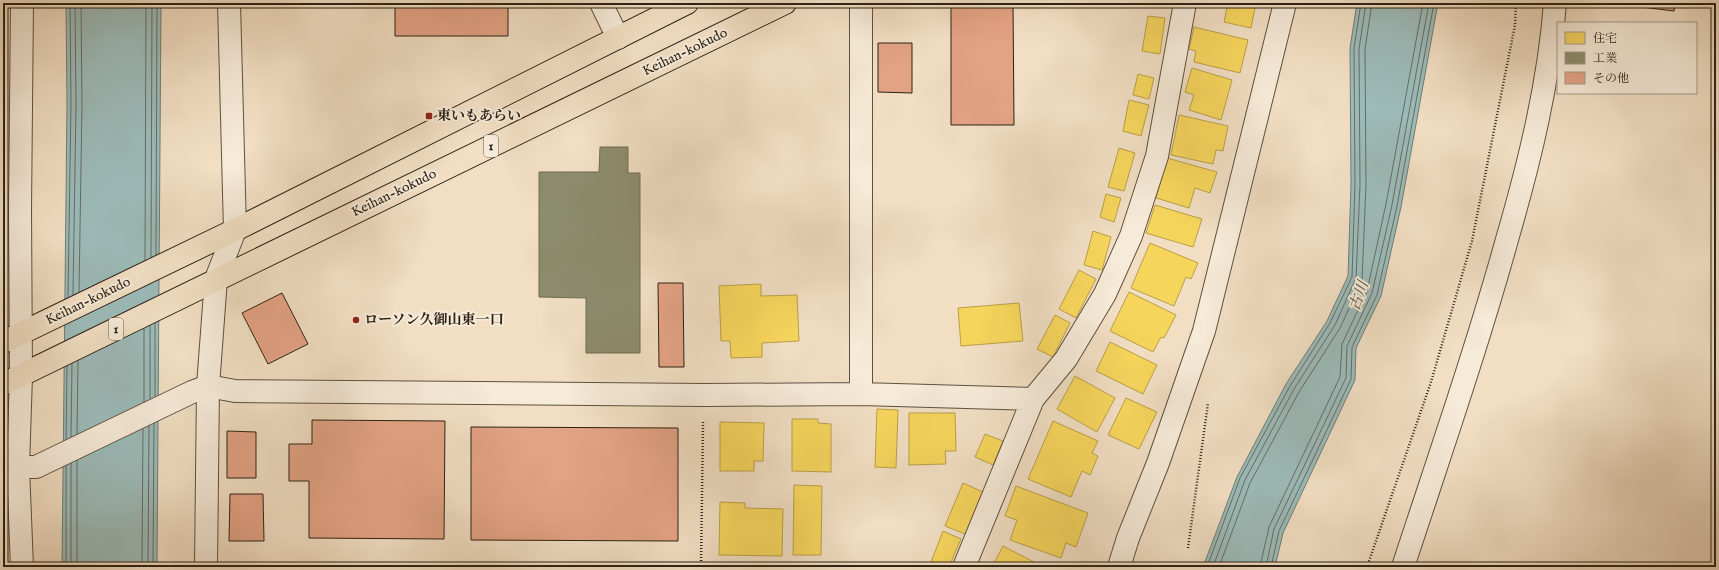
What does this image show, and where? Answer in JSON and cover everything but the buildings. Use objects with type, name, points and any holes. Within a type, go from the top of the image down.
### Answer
[{"type":"highway","name":"Keihan-kokudo","points":[[20,334],[236,230],[687,3]]},
{"type":"highway","name":"Keihan-kokudo","points":[[20,376],[216,279],[785,3]]},
{"type":"street","points":[[16,561],[27,467],[20,376],[20,334],[11,214],[22,3]]},
{"type":"street","points":[[206,567],[200,389],[216,279],[236,230],[229,3]]},
{"type":"street","points":[[601,3],[618,38]]},
{"type":"street","points":[[964,567],[1033,399],[1066,359],[1105,294],[1131,236],[1157,156],[1185,3]]},
{"type":"street","points":[[1119,567],[1128,538],[1158,463],[1204,332],[1285,3]]},
{"type":"street","points":[[1403,567],[1489,305],[1530,159],[1552,37],[1554,3]]},
{"type":"street","points":[[861,8],[861,394]]},
{"type":"street","points":[[27,467],[200,389],[235,391],[704,395],[861,394],[1033,399]]},
{"type":"path","points":[[1367,567],[1431,382],[1472,241],[1516,25],[1516,3]]},
{"type":"path","points":[[701,567],[704,395]]},
{"type":"path","points":[[1188,548],[1209,395]]},
{"type":"water","points":[[66,3],[161,3],[157,567],[62,567],[67,104]]},
{"type":"water","name":"古川","points":[[1357,3],[1438,3],[1401,207],[1381,296],[1356,348],[1355,380],[1283,533],[1275,567],[1203,567],[1237,477],[1286,384],[1327,321],[1348,276],[1351,185],[1350,48]]},
{"type":"place","name":"東いもあらい","points":[[429,116]]},
{"type":"place","name":"ローソン久御山東一口","points":[[356,320]]}]
